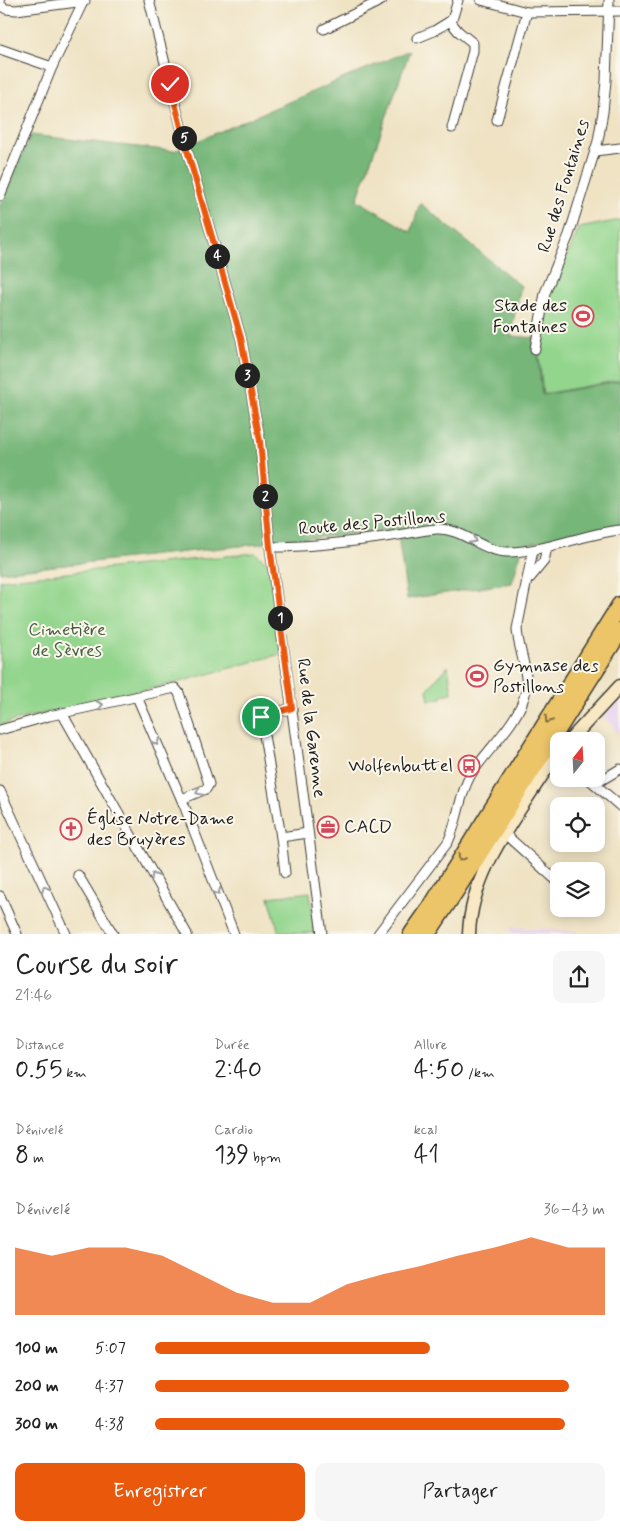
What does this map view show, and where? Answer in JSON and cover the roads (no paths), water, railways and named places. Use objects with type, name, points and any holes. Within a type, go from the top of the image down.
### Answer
[{"type":"highway","points":[[412,934],[431,907],[620,605]]},
{"type":"highway","points":[[427,934],[620,631]]},
{"type":"street","name":"Rue de la Garenne","points":[[149,0],[187,150],[241,338],[260,441],[270,547],[322,934]]},
{"type":"street","points":[[324,29],[382,0]]},
{"type":"street","points":[[417,38],[434,31],[450,21],[458,0]]},
{"type":"street","points":[[481,0],[527,12],[620,11]]},
{"type":"street","name":"Rue des Fontaines","points":[[535,349],[545,293],[569,235],[595,151],[604,104],[609,0]]},
{"type":"street","points":[[0,1],[0,5],[6,10],[16,10],[85,1]]},
{"type":"street","points":[[1,193],[52,67],[85,1]]},
{"type":"street","points":[[497,120],[527,12]]},
{"type":"street","points":[[450,21],[458,31],[473,43],[473,51],[452,128]]},
{"type":"street","points":[[0,49],[52,67]]},
{"type":"street","points":[[595,151],[620,148]]},
{"type":"street","name":"Route des Postillons","points":[[270,547],[296,547],[438,529],[455,532],[487,548],[507,552],[533,550],[600,532],[620,530]]},
{"type":"street","points":[[526,584],[544,562],[547,547]]},
{"type":"street","points":[[378,934],[448,842],[470,776],[506,728],[521,704],[526,689],[526,676],[517,629],[533,550]]},
{"type":"street","points":[[577,732],[620,686]]},
{"type":"street","points":[[0,730],[62,713],[175,688],[179,693],[208,784],[206,789],[182,799]]},
{"type":"street","points":[[137,697],[182,799],[234,934]]},
{"type":"street","points":[[285,873],[261,717],[292,708]]},
{"type":"street","points":[[62,713],[187,934]]},
{"type":"street","points":[[469,934],[472,902],[484,870],[550,764]]},
{"type":"street","points":[[605,775],[620,769]]},
{"type":"street","points":[[600,788],[620,806]]},
{"type":"street","points":[[0,791],[66,934]]},
{"type":"street","points":[[281,838],[308,833]]},
{"type":"street","points":[[505,834],[550,875]]},
{"type":"street","points":[[78,875],[113,934]]},
{"type":"street","points":[[0,896],[17,934]]},
{"type":"place","name":"Stade des Fontaines","points":[[583,316]]},
{"type":"place","name":"Gymnase des Postillons","points":[[477,676]]},
{"type":"place","name":"Wolfenbuttel","points":[[469,766]]},
{"type":"place","name":"CACD","points":[[328,827]]},
{"type":"place","name":"Église Notre-Dame des Bruyères","points":[[71,829]]},
{"type":"park label","name":"Cimetière de Sèvres","points":[[67,640]]}]
